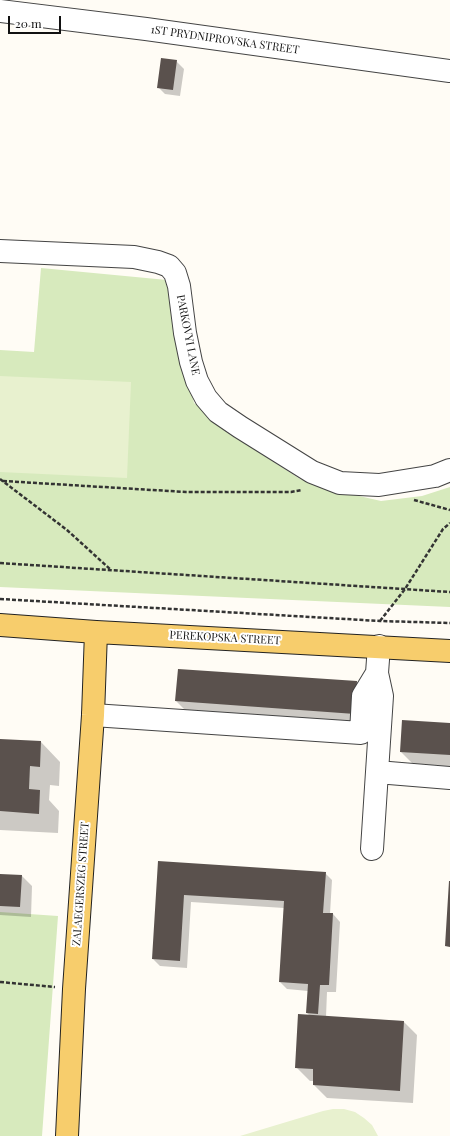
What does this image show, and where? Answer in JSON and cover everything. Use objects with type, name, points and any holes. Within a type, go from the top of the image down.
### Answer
[{"type":"main road","name":"PEREKOPSKA STREET","points":[[0,625],[96,632],[450,651]]},
{"type":"main road","name":"ZALAEGERSZEG STREET","points":[[67,1136],[74,989],[93,715],[96,632]]},
{"type":"street","name":"1ST PRYDNIPROVSKA STREET","points":[[0,11],[146,29],[450,71]]},
{"type":"street","name":"PARKOVYI LANE","points":[[0,251],[134,257],[169,266],[175,273],[179,286],[185,333],[191,362],[197,381],[206,398],[223,416],[312,472],[340,484],[379,485],[435,476],[450,470]]},
{"type":"street","points":[[372,849],[382,696],[377,673],[379,646]]},
{"type":"street","points":[[93,715],[361,733],[364,696],[377,673]]},
{"type":"street","points":[[377,772],[450,778]]},
{"type":"path","points":[[1,480],[186,492],[291,492],[305,489]]},
{"type":"path","points":[[1,480],[67,530],[111,570]]},
{"type":"path","points":[[380,621],[404,589],[443,529],[450,523]]},
{"type":"path","points":[[0,563],[450,592]]},
{"type":"path","points":[[0,599],[380,621],[450,623]]},
{"type":"path","points":[[0,982],[74,989]]},
{"type":"green space","points":[[41,268],[167,280],[194,403],[252,448],[300,479],[346,493],[381,501],[422,496],[450,487],[450,607],[0,587],[0,350],[34,352]]},
{"type":"green space","points":[[0,376],[131,382],[127,478],[0,472]]},
{"type":"green space","points":[[0,912],[58,916],[42,1136],[0,1136]]},
{"type":"green space","points":[[344,1109],[355,1112],[372,1125],[378,1136],[240,1136],[323,1111]]},
{"type":"building","points":[[161,58],[177,60],[173,90],[157,88]]},
{"type":"building","points":[[178,669],[357,681],[355,714],[175,701]]},
{"type":"building","points":[[402,720],[450,723],[450,755],[400,752]]},
{"type":"building","points":[[0,739],[41,741],[40,767],[30,766],[29,789],[40,790],[39,814],[0,811]]},
{"type":"building","points":[[158,861],[326,872],[323,913],[333,913],[329,985],[320,985],[318,1014],[306,1013],[308,984],[279,982],[284,901],[184,895],[180,961],[152,959]]},
{"type":"building","points":[[0,874],[22,875],[20,907],[0,906]]},
{"type":"building","points":[[450,881],[450,947],[445,946]]},
{"type":"building","points":[[298,1014],[404,1021],[400,1091],[313,1085],[313,1069],[295,1068]]}]
